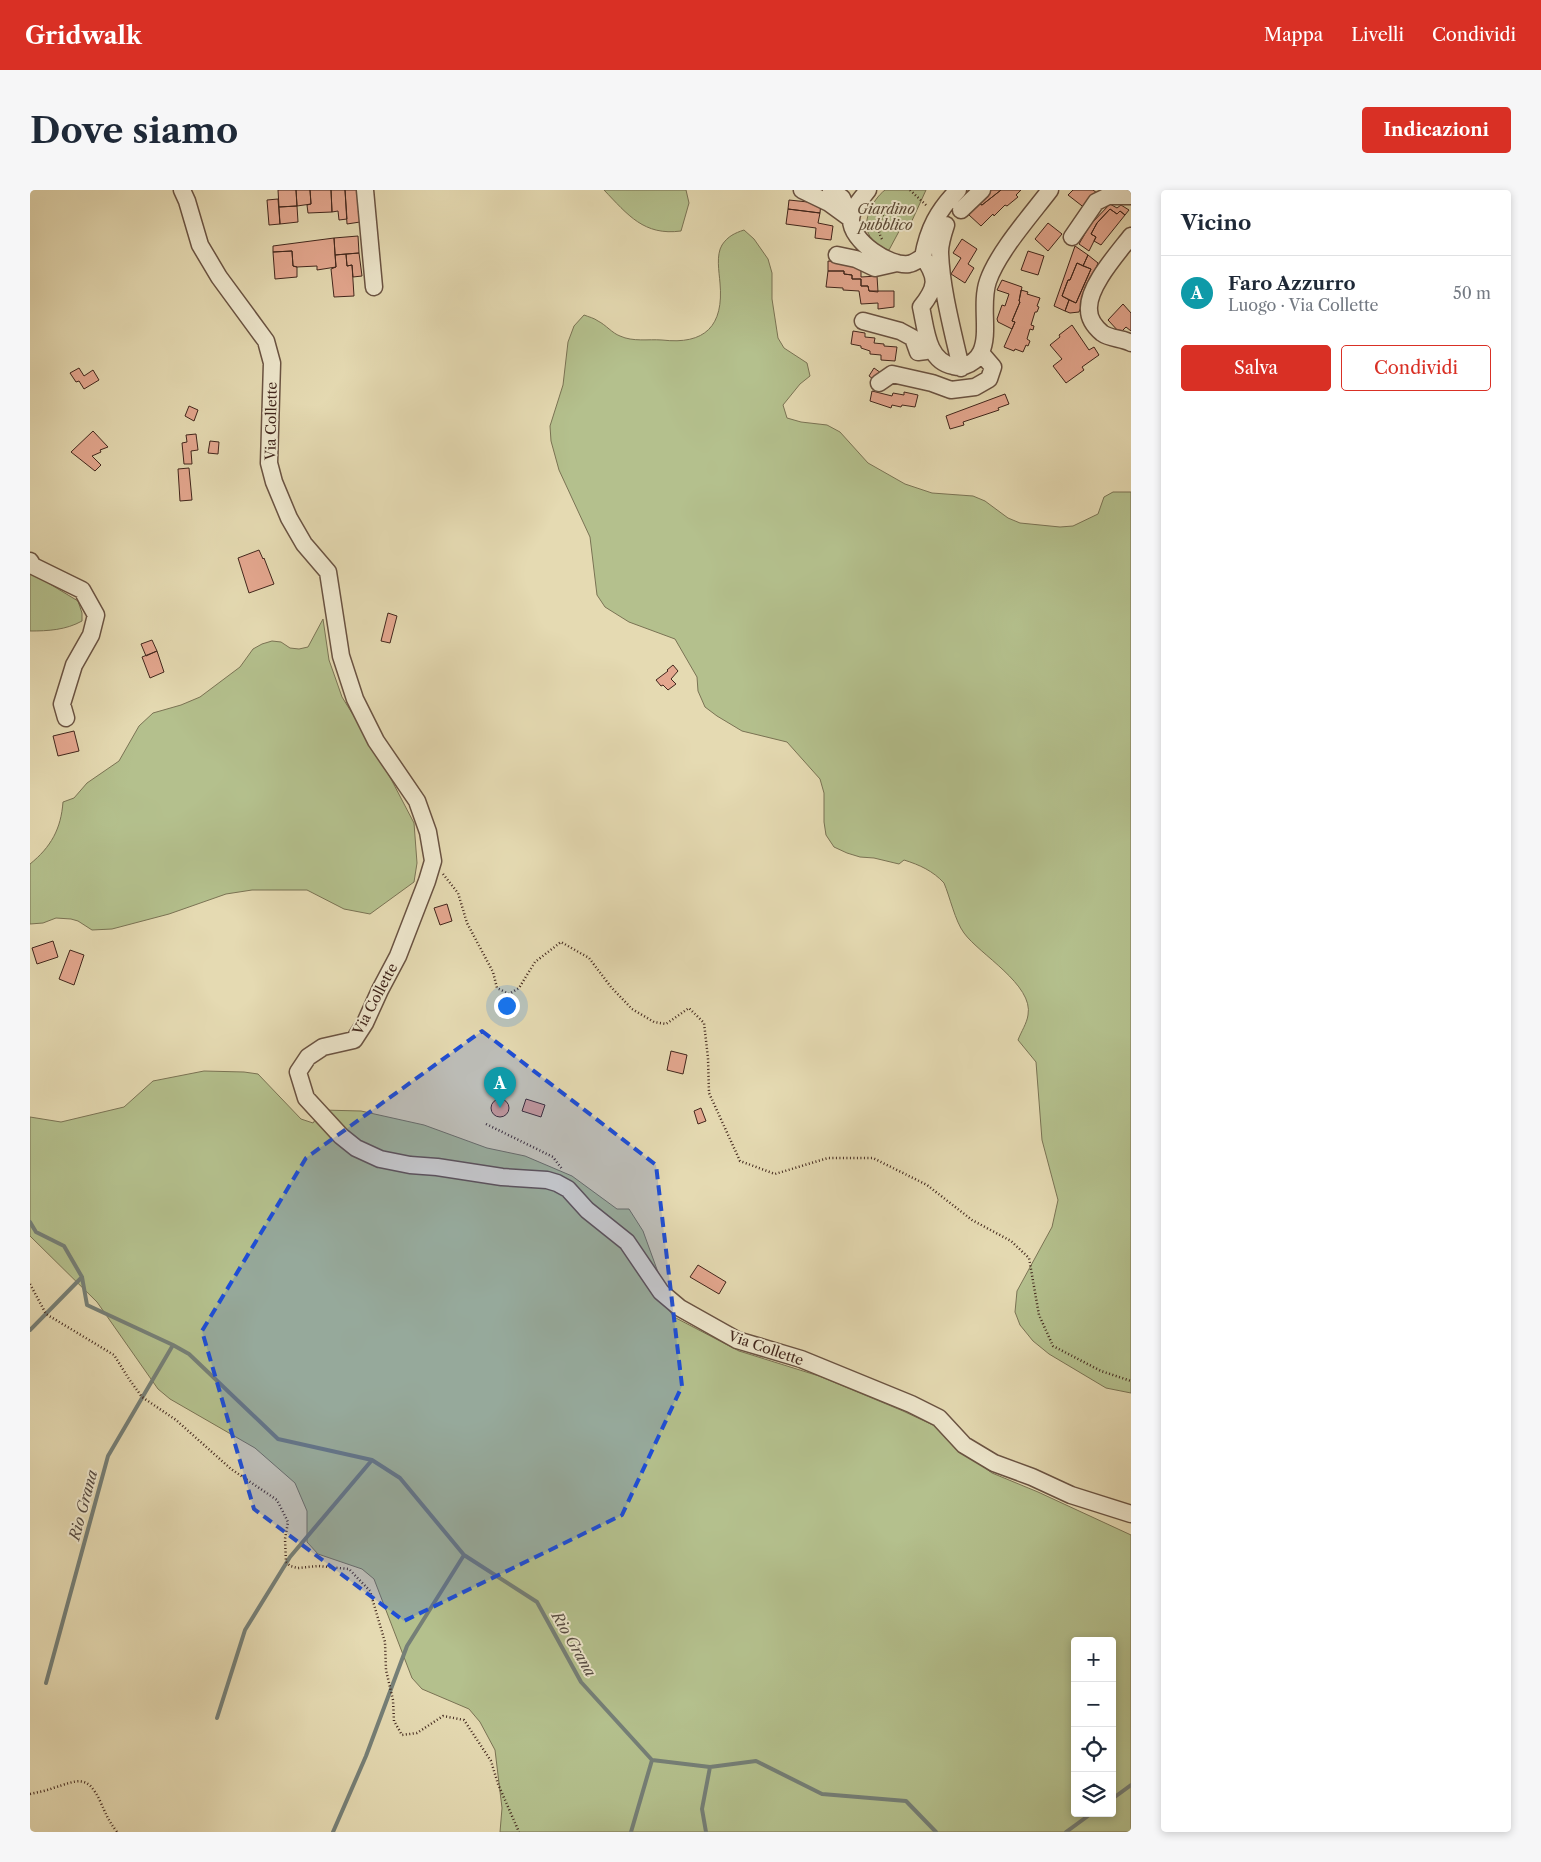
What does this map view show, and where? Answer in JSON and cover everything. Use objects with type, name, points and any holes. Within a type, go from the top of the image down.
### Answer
[{"type":"street","name":"Via Collette","points":[[182,190],[188,201],[200,245],[219,277],[266,341],[272,364],[269,463],[274,482],[296,531],[304,544],[328,572],[341,656],[354,700],[376,741],[417,801],[428,832],[433,861],[398,956],[354,1040],[323,1047],[308,1057],[298,1072],[306,1098],[341,1136],[356,1148],[380,1159],[502,1177],[547,1180],[565,1187],[587,1210],[627,1242],[661,1292],[680,1308],[736,1340],[801,1359],[911,1404],[939,1418],[964,1445],[994,1463],[1032,1477],[1071,1495],[1131,1514]]},
{"type":"street","points":[[365,190],[374,287]]},
{"type":"street","points":[[802,190],[829,203],[850,219]]},
{"type":"street","points":[[831,190],[842,198],[855,235],[868,247],[886,260],[908,264],[923,258]]},
{"type":"street","points":[[850,219],[857,203],[868,190]]},
{"type":"street","points":[[958,190],[943,205],[932,224],[926,240],[923,258],[934,273],[932,293],[921,307],[928,340],[934,354],[944,364],[960,368],[973,362],[981,353],[984,340],[983,300],[988,281],[997,261],[1050,190]]},
{"type":"street","points":[[961,210],[982,190]]},
{"type":"street","points":[[1072,237],[1096,202],[1108,196],[1131,196]]},
{"type":"street","points":[[946,225],[940,251],[960,368]]},
{"type":"street","points":[[1131,236],[1096,285],[1088,309],[1091,321],[1103,334],[1131,343]]},
{"type":"street","points":[[837,255],[856,259],[875,268],[901,262]]},
{"type":"street","points":[[863,320],[900,331],[913,338],[918,352],[926,351],[928,340]]},
{"type":"street","points":[[879,383],[892,374],[932,383],[952,390],[975,387],[989,379],[993,367],[981,353]]},
{"type":"street","points":[[30,561],[33,566],[82,590],[96,615],[91,635],[74,665],[62,704],[66,718]]},
{"type":"path","points":[[910,190],[917,196]]},
{"type":"path","points":[[884,242],[878,229],[879,221],[889,209]]},
{"type":"path","points":[[433,861],[458,893],[467,923],[493,972],[497,988],[509,994],[519,988],[535,962],[561,942],[589,958],[632,1009],[654,1022],[666,1024],[689,1008],[704,1023],[709,1093],[740,1160],[775,1174],[828,1158],[873,1158],[927,1184],[972,1220],[1011,1240],[1029,1258],[1039,1315],[1053,1346],[1101,1370],[1131,1381]]},
{"type":"path","points":[[486,1124],[553,1157],[562,1167],[566,1179],[565,1187]]},
{"type":"path","points":[[30,1284],[46,1314],[114,1355],[128,1379],[142,1397],[176,1420],[231,1469],[277,1500],[288,1522],[285,1539],[286,1562],[290,1566],[298,1568],[318,1566],[349,1569],[370,1591],[386,1642],[386,1670],[393,1700],[394,1721],[402,1735],[417,1733],[443,1716],[464,1720],[491,1761],[498,1784],[519,1832]]},
{"type":"path","points":[[30,1794],[69,1782],[83,1781],[92,1787],[101,1802],[106,1818],[117,1832]]},
{"type":"highlighted area","points":[[482,1031],[656,1165],[682,1386],[622,1515],[404,1621],[254,1509],[202,1331],[306,1158]]},
{"type":"green space","points":[[604,190],[686,190],[689,203],[681,231],[668,232],[647,227],[629,215]]},
{"type":"green space","name":"Giardino pubblico","points":[[885,190],[926,190],[910,225],[904,222],[889,250],[874,241],[868,233],[867,227],[867,220],[872,206]]},
{"type":"green space","points":[[744,230],[754,239],[768,259],[772,273],[772,299],[778,338],[784,348],[807,363],[810,376],[800,384],[783,405],[787,418],[801,422],[827,425],[840,432],[868,463],[905,484],[932,493],[973,496],[985,501],[1008,518],[1020,523],[1060,527],[1073,526],[1098,514],[1104,497],[1113,492],[1131,492],[1131,1393],[1106,1388],[1049,1354],[1033,1341],[1020,1325],[1015,1312],[1017,1291],[1052,1227],[1058,1200],[1042,1140],[1036,1062],[1018,1040],[1028,1015],[1028,1004],[1023,992],[964,933],[955,916],[944,883],[940,879],[926,869],[904,860],[899,864],[860,857],[834,847],[826,835],[824,793],[820,779],[787,742],[742,731],[705,707],[698,691],[697,677],[675,639],[629,622],[605,607],[597,595],[590,537],[559,470],[551,441],[550,426],[563,385],[568,342],[574,326],[584,315],[596,320],[617,335],[630,339],[677,341],[700,336],[709,330],[719,311],[718,258],[720,249],[729,237]]},
{"type":"green space","points":[[30,572],[78,601],[82,613],[82,621],[57,629],[30,631]]},
{"type":"green space","points":[[323,619],[329,660],[342,697],[380,758],[414,823],[417,863],[414,882],[370,914],[344,909],[307,890],[252,890],[226,894],[169,914],[112,929],[92,930],[78,921],[56,918],[43,923],[30,924],[30,864],[44,851],[54,837],[60,821],[63,802],[74,798],[87,783],[119,761],[139,726],[153,713],[200,697],[240,667],[253,649],[262,644],[272,641],[281,642],[290,648],[308,647]]},
{"type":"green space","points":[[204,1071],[244,1072],[258,1074],[301,1119],[313,1123],[322,1110],[361,1111],[424,1125],[487,1148],[525,1156],[572,1176],[617,1209],[629,1209],[643,1231],[663,1286],[662,1301],[674,1317],[739,1351],[819,1376],[935,1426],[961,1450],[992,1473],[1131,1535],[1131,1832],[500,1832],[502,1808],[495,1750],[480,1722],[469,1709],[422,1689],[412,1678],[374,1579],[362,1569],[318,1554],[307,1542],[307,1511],[295,1483],[255,1448],[170,1399],[158,1389],[97,1302],[30,1236],[30,1117],[61,1122],[124,1107],[153,1081]]},
{"type":"building","points":[[278,190],[296,190],[297,206],[279,207]]},
{"type":"building","points":[[296,190],[310,190],[311,204],[297,206]]},
{"type":"building","points":[[310,190],[331,190],[332,212],[308,213],[307,205],[311,204]]},
{"type":"building","points":[[331,190],[345,190],[347,219],[339,220],[338,211],[332,212]]},
{"type":"building","points":[[345,190],[357,190],[360,222],[347,224]]},
{"type":"building","points":[[987,190],[1001,190],[977,207],[973,203]]},
{"type":"building","points":[[1001,190],[1021,190],[1016,195],[1018,197],[1007,206],[1005,205],[994,216],[993,214],[981,226],[969,215],[980,204],[982,205]]},
{"type":"building","points":[[1073,190],[1093,190],[1097,193],[1086,209],[1068,195]]},
{"type":"building","points":[[278,199],[280,224],[269,225],[267,200]]},
{"type":"building","points":[[789,200],[821,201],[820,213],[788,209]]},
{"type":"building","points":[[1110,204],[1117,208],[1121,205],[1129,210],[1125,215],[1120,211],[1117,214],[1110,209],[1097,223],[1091,234],[1096,237],[1089,251],[1079,244],[1090,225]]},
{"type":"building","points":[[297,206],[298,222],[280,224],[279,207]]},
{"type":"building","points":[[788,209],[820,213],[818,223],[833,226],[831,240],[815,238],[816,228],[786,224]]},
{"type":"building","points":[[1110,209],[1117,214],[1120,211],[1125,215],[1101,245],[1094,241],[1096,237],[1091,234],[1097,223]]},
{"type":"building","points":[[1048,223],[1062,234],[1048,251],[1035,239]]},
{"type":"building","points":[[358,236],[359,253],[335,255],[334,238]]},
{"type":"building","points":[[334,238],[336,267],[317,270],[317,266],[297,267],[293,266],[292,251],[273,252],[273,246]]},
{"type":"building","points":[[962,239],[977,249],[968,264],[974,268],[965,283],[951,274],[961,258],[953,253]]},
{"type":"building","points":[[1075,246],[1088,255],[1083,266],[1077,263],[1070,280],[1068,280],[1062,296],[1069,300],[1065,311],[1054,306]]},
{"type":"building","points":[[292,251],[293,266],[297,267],[297,277],[275,279],[273,252]]},
{"type":"building","points":[[1028,251],[1044,256],[1038,275],[1021,270]]},
{"type":"building","points":[[359,253],[362,276],[353,277],[352,265],[347,266],[346,254]]},
{"type":"building","points":[[346,254],[347,266],[352,265],[354,296],[334,297],[331,269],[336,267],[335,255]]},
{"type":"building","points":[[1088,255],[1098,263],[1079,312],[1070,313],[1065,311],[1069,300],[1076,303],[1091,269],[1083,266]]},
{"type":"building","points":[[828,261],[861,265],[861,277],[877,276],[878,292],[869,291],[868,286],[861,286],[861,279],[852,279],[852,275],[844,274],[844,271],[828,271]]},
{"type":"building","points":[[1077,263],[1091,269],[1076,303],[1062,296]]},
{"type":"building","points":[[828,271],[844,271],[844,274],[852,275],[852,279],[861,279],[861,286],[868,286],[869,291],[894,291],[894,307],[878,309],[878,303],[861,304],[859,291],[826,287]]},
{"type":"building","points":[[1002,280],[1022,287],[1020,302],[1012,321],[1015,322],[1012,329],[998,322],[997,319],[1002,305],[1005,306],[1009,294],[997,290]]},
{"type":"building","points":[[1021,290],[1040,298],[1037,306],[1039,307],[1037,312],[1035,312],[1031,325],[1034,326],[1033,330],[1030,329],[1027,339],[1030,341],[1023,352],[1004,347],[1015,322],[1012,321],[1020,302]]},
{"type":"building","points":[[1123,304],[1131,313],[1131,331],[1126,327],[1120,333],[1108,320]]},
{"type":"building","points":[[1072,325],[1089,350],[1094,347],[1099,355],[1082,367],[1084,370],[1066,383],[1053,366],[1062,359],[1050,345]]},
{"type":"building","points":[[853,331],[865,333],[865,337],[875,338],[874,343],[897,347],[895,361],[881,360],[881,355],[870,354],[870,351],[861,348],[861,346],[851,344]]},
{"type":"building","points":[[79,368],[84,376],[93,370],[99,380],[84,389],[79,381],[76,382],[70,373]]},
{"type":"building","points":[[874,368],[881,373],[876,381],[869,376]]},
{"type":"building","points":[[872,391],[892,396],[893,393],[904,395],[904,392],[918,395],[915,407],[892,405],[891,408],[870,401]]},
{"type":"building","points":[[1005,394],[1009,404],[998,408],[999,410],[963,422],[964,425],[950,429],[946,416]]},
{"type":"building","points":[[189,406],[198,410],[194,421],[185,416]]},
{"type":"building","points":[[93,431],[108,447],[92,456],[101,465],[95,471],[71,452]]},
{"type":"building","points":[[196,434],[198,450],[191,451],[192,464],[184,464],[182,443],[187,442],[186,435]]},
{"type":"building","points":[[210,441],[219,442],[218,454],[208,453]]},
{"type":"building","points":[[189,468],[192,500],[180,501],[178,469]]},
{"type":"building","points":[[259,550],[274,584],[249,593],[238,558]]},
{"type":"building","points":[[388,613],[397,616],[390,643],[381,641]]},
{"type":"building","points":[[152,640],[157,651],[146,656],[141,644]]},
{"type":"building","points":[[157,651],[164,672],[150,678],[142,657]]},
{"type":"building","points":[[673,665],[678,671],[671,679],[676,684],[668,690],[656,680]]},
{"type":"building","points":[[74,731],[79,751],[58,756],[53,736]]},
{"type":"building","points":[[447,904],[452,921],[440,925],[434,908]]},
{"type":"building","points":[[53,941],[58,957],[37,964],[32,948]]},
{"type":"building","points":[[70,950],[84,955],[74,985],[59,979]]},
{"type":"building","points":[[671,1051],[687,1055],[683,1074],[667,1070]]},
{"type":"building","points":[[500,1099],[506,1102],[509,1108],[506,1114],[500,1117],[494,1114],[491,1108],[494,1102]]},
{"type":"building","points":[[526,1099],[545,1105],[541,1117],[522,1111]]},
{"type":"building","points":[[701,1108],[706,1121],[698,1124],[694,1111]]},
{"type":"building","points":[[698,1265],[726,1282],[719,1294],[690,1277]]},
{"type":"waterway","name":"Rio Grana","points":[[30,1222],[36,1232],[64,1246],[82,1277],[87,1305],[189,1354],[278,1439],[372,1460],[400,1478],[464,1555],[537,1602],[581,1682],[652,1760],[710,1767],[756,1761],[822,1794],[906,1801],[936,1832]]},
{"type":"waterway","name":"Rio Grana","points":[[30,1330],[82,1277]]},
{"type":"waterway","name":"Rio Grana","points":[[46,1683],[108,1456],[173,1345]]},
{"type":"waterway","name":"Rio Grana","points":[[217,1718],[245,1630],[290,1557],[372,1460]]},
{"type":"waterway","name":"Rio Grana","points":[[333,1832],[366,1756],[407,1646],[464,1555]]},
{"type":"waterway","name":"Rio Grana","points":[[631,1832],[652,1760]]},
{"type":"waterway","name":"Rio Grana","points":[[706,1832],[702,1809],[710,1767]]},
{"type":"waterway","name":"Rio Grana","points":[[1116,1796],[1131,1785]]},
{"type":"waterway","name":"Rio Grana","points":[[1066,1832],[1087,1817]]},
{"type":"place","name":"Faro Azzurro","points":[[500,1108]]}]
